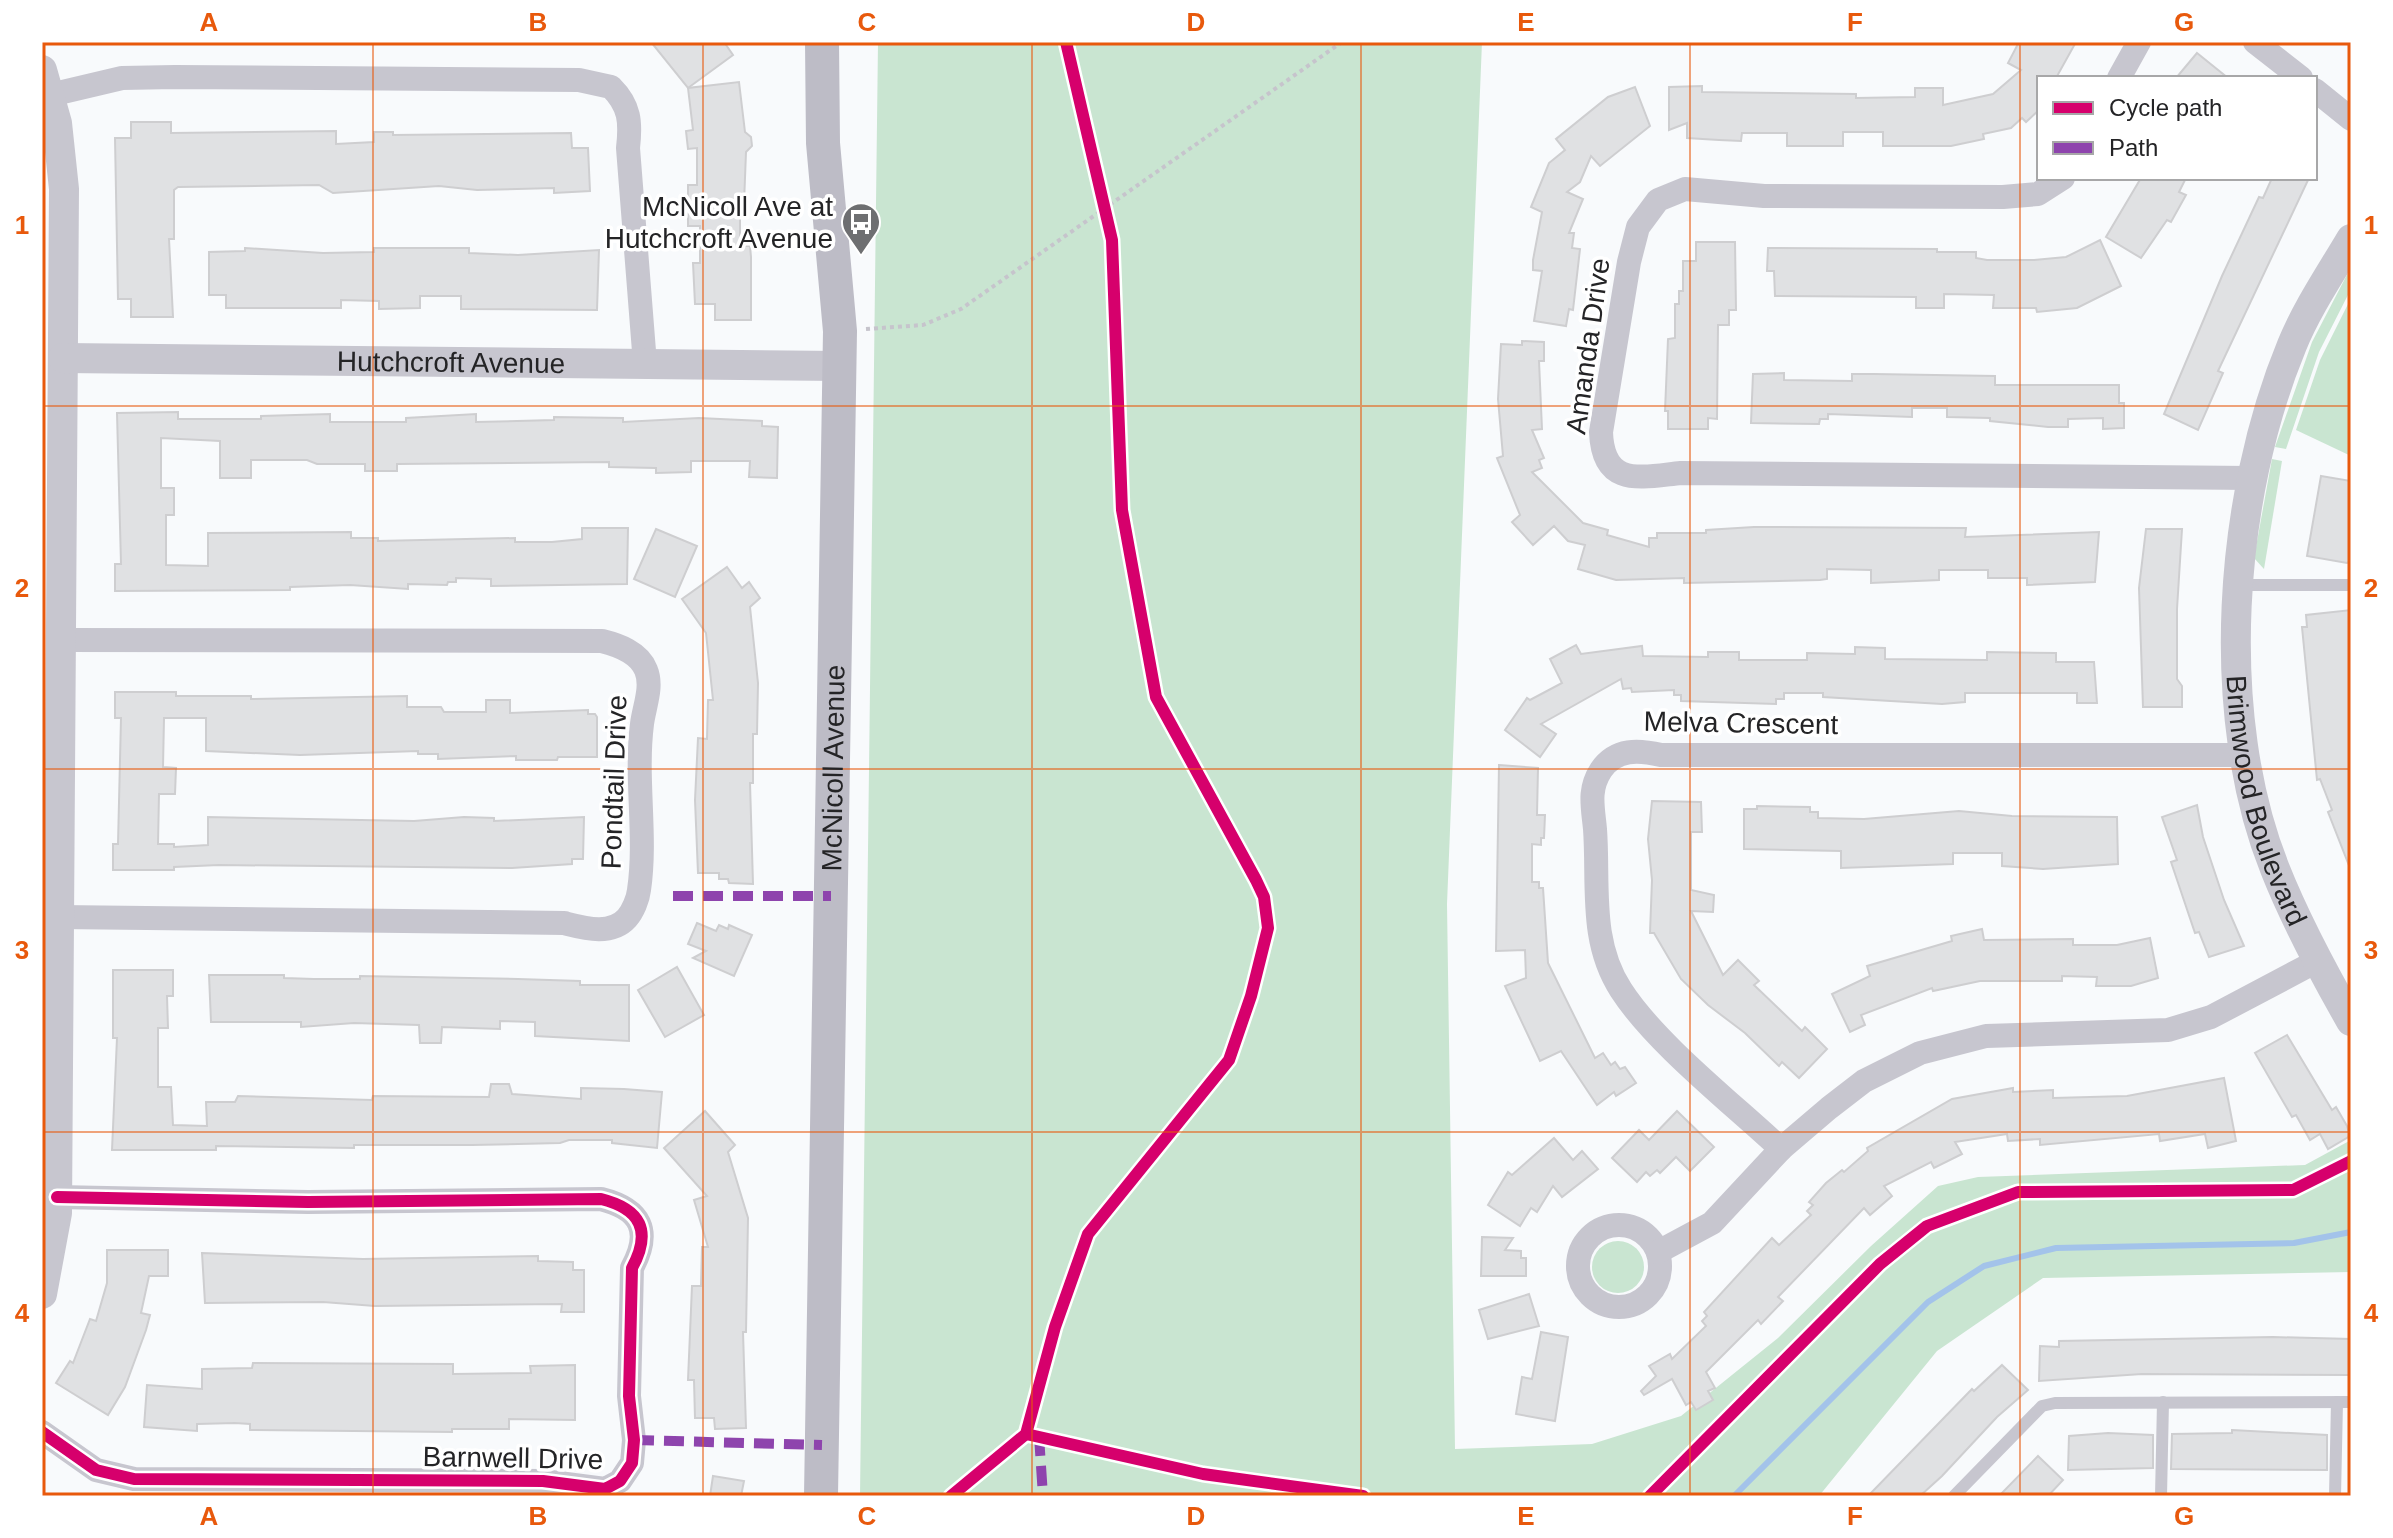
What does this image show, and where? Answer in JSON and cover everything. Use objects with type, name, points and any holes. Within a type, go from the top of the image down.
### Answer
[{"type":"main road","name":"McNicoll Avenue","points":[[821,1496],[839,366],[839,322],[823,143],[822,42]]},
{"type":"street","points":[[2120,76],[2139,42]]},
{"type":"street","points":[[2255,42],[2298,76]]},
{"type":"street","points":[[42,1294],[56,1229],[57,1197],[64,189],[57,123],[46,82],[175,77],[579,80],[611,87],[627,108],[631,124],[628,148],[645,364]]},
{"type":"street","points":[[2317,92],[2351,119]]},
{"type":"street","name":"Amanda Drive","points":[[2060,180],[2038,194],[2003,197],[1764,196],[1685,189],[1658,200],[1638,227],[1629,262],[1601,432],[1602,448],[1608,461],[1620,475],[1629,478],[1681,473],[2251,478]]},
{"type":"street","name":"Brimwood Boulevard","points":[[2348,1008],[2317,961],[2274,867],[2245,755],[2235,635],[2236,584],[2251,478],[2268,411],[2293,343],[2351,239]]},
{"type":"street","name":"Hutchcroft Avenue","points":[[63,358],[839,366]]},
{"type":"street","name":"Pondtail Drive","points":[[59,917],[564,923],[592,929],[613,928],[626,919],[639,892],[642,724],[648,689],[647,670],[637,657],[621,646],[602,641],[61,640]]},
{"type":"street","name":"Melva Crescent","points":[[1781,1149],[1636,1013],[1606,962],[1595,897],[1595,829],[1591,803],[1593,785],[1603,767],[1614,757],[1642,751],[1661,755],[2245,755]]},
{"type":"street","points":[[1658,1252],[1712,1223],[1781,1149],[1864,1081],[1920,1053],[1986,1036],[2168,1030],[2211,1017],[2317,961]]},
{"type":"street","name":"Barnwell Drive","points":[[42,1432],[81,1462],[118,1477],[543,1481],[605,1489],[620,1481],[632,1463],[634,1440],[629,1396],[632,1268],[642,1249],[641,1229],[634,1213],[618,1203],[601,1199],[308,1202],[57,1197]]},
{"type":"lane","points":[[2236,584],[2351,585]]},
{"type":"lane","points":[[1954,1496],[2042,1406],[2163,1402],[2351,1402]]},
{"type":"lane","points":[[2161,1496],[2163,1402]]},
{"type":"lane","points":[[2335,1496],[2337,1402]]},
{"type":"path","points":[[863,329],[923,325],[942,319],[1108,212],[1342,42]]},
{"type":"path","points":[[1103,191],[1108,212]]},
{"type":"green space","points":[[878,42],[1482,42],[1447,904],[1455,1449],[1592,1444],[1681,1416],[1778,1338],[1871,1246],[1938,1186],[1978,1177],[2305,1165],[2351,1140],[2351,1272],[2043,1278],[1937,1351],[1819,1496],[860,1496]]},
{"type":"green space","points":[[2351,267],[2351,289],[2319,352],[2286,449],[2275,447],[2312,342]]},
{"type":"green space","points":[[2351,298],[2351,456],[2296,430],[2320,360]]},
{"type":"green space","points":[[2272,459],[2282,461],[2264,569],[2254,558]]},
{"type":"green space","points":[[1618,1241],[1636,1249],[1644,1267],[1636,1285],[1618,1293],[1600,1285],[1592,1267],[1600,1249]]},
{"type":"building","points":[[651,42],[724,42],[733,55],[688,88]]},
{"type":"building","points":[[2019,42],[2076,42],[2057,76],[2037,76],[2037,112],[2026,122],[2022,118],[2011,128],[1983,134],[1984,139],[1951,146],[1883,146],[1883,132],[1843,132],[1843,146],[1787,146],[1787,133],[1742,133],[1741,141],[1687,138],[1687,123],[1669,130],[1669,87],[1702,86],[1702,92],[1856,94],[1856,98],[1915,97],[1915,88],[1943,88],[1943,105],[1993,94],[2021,70],[2008,63]]},
{"type":"building","points":[[2197,53],[2226,76],[2178,76]]},
{"type":"building","points":[[739,82],[745,132],[751,137],[752,146],[746,152],[744,204],[740,204],[740,246],[750,246],[751,320],[715,320],[715,304],[695,304],[693,263],[700,263],[700,226],[688,226],[688,185],[697,185],[697,148],[688,149],[686,131],[693,130],[688,88]]},
{"type":"building","points":[[1635,87],[1650,126],[1600,166],[1591,156],[1580,182],[1567,192],[1583,199],[1569,233],[1574,233],[1572,248],[1580,249],[1573,310],[1569,309],[1566,326],[1534,321],[1542,271],[1533,270],[1533,260],[1542,212],[1531,207],[1549,163],[1565,150],[1556,139],[1608,97]]},
{"type":"building","points":[[131,122],[171,122],[171,133],[336,131],[336,144],[374,142],[374,132],[393,132],[393,135],[571,133],[572,148],[588,148],[590,191],[554,193],[554,188],[477,190],[439,186],[333,193],[319,185],[178,187],[174,190],[174,239],[169,239],[173,317],[131,317],[131,299],[118,299],[115,138],[131,138]]},
{"type":"building","points":[[2140,180],[2185,180],[2179,192],[2186,195],[2171,222],[2167,220],[2141,258],[2106,237]]},
{"type":"building","points":[[2271,180],[2308,180],[2218,371],[2223,373],[2198,430],[2164,414],[2222,276],[2259,197],[2263,198]]},
{"type":"building","points":[[2100,240],[2121,286],[2077,308],[2037,312],[2036,308],[1993,308],[1994,295],[1944,294],[1944,308],[1916,308],[1916,297],[1775,296],[1774,271],[1767,271],[1768,248],[1937,249],[1937,252],[1976,252],[1976,258],[1987,260],[2034,260],[2066,257]]},
{"type":"building","points":[[1696,242],[1735,242],[1736,310],[1729,310],[1729,325],[1718,325],[1717,419],[1708,418],[1708,429],[1668,429],[1668,411],[1665,411],[1668,339],[1675,338],[1675,304],[1679,304],[1679,291],[1683,291],[1683,261],[1696,261]]},
{"type":"building","points":[[245,248],[323,253],[374,252],[374,248],[469,248],[469,253],[518,255],[599,250],[597,310],[461,309],[461,296],[420,296],[420,308],[379,309],[379,301],[341,300],[341,308],[226,308],[226,295],[209,295],[209,252],[245,251]]},
{"type":"building","points":[[1522,341],[1544,342],[1544,361],[1539,361],[1542,429],[1532,430],[1544,458],[1539,460],[1542,468],[1532,472],[1583,523],[1608,530],[1607,535],[1649,547],[1649,538],[1657,538],[1657,533],[1706,533],[1706,530],[1754,527],[1966,528],[1965,537],[2099,532],[2095,582],[2027,585],[2027,578],[1988,578],[1988,570],[1939,570],[1939,580],[1871,583],[1871,570],[1827,569],[1827,579],[1820,580],[1684,583],[1684,578],[1616,580],[1578,569],[1585,545],[1568,541],[1554,526],[1533,545],[1512,522],[1520,515],[1497,458],[1503,456],[1498,399],[1501,344],[1522,345]]},
{"type":"building","points":[[1784,373],[1784,380],[1852,381],[1852,374],[1874,374],[1995,376],[1995,385],[2119,385],[2119,403],[2124,403],[2124,428],[2103,429],[2103,418],[2068,419],[2068,427],[2048,427],[1990,421],[1990,418],[1947,417],[1947,408],[1912,408],[1912,417],[1828,414],[1828,419],[1820,419],[1819,424],[1751,423],[1753,374]]},
{"type":"building","points":[[178,412],[178,419],[261,419],[261,416],[330,414],[330,422],[406,422],[406,418],[476,414],[476,422],[554,420],[554,417],[623,418],[623,422],[699,418],[762,421],[762,426],[778,427],[777,478],[749,477],[750,461],[691,461],[691,472],[656,473],[656,468],[609,467],[609,462],[397,464],[397,471],[365,471],[365,464],[251,460],[251,478],[220,478],[220,441],[161,438],[161,488],[174,488],[174,515],[166,515],[166,565],[208,566],[208,533],[351,532],[351,538],[378,538],[378,541],[515,538],[515,542],[552,542],[582,539],[582,528],[628,528],[627,584],[491,586],[491,579],[456,578],[456,582],[448,582],[447,585],[408,584],[408,589],[350,585],[290,587],[290,590],[115,591],[115,564],[121,564],[117,413]]},
{"type":"building","points":[[2321,476],[2351,481],[2351,561],[2347,563],[2307,556]]},
{"type":"building","points":[[656,529],[697,546],[675,597],[634,579]]},
{"type":"building","points":[[2146,529],[2182,529],[2177,679],[2182,686],[2182,707],[2143,707],[2139,588]]},
{"type":"building","points":[[727,567],[742,588],[749,582],[760,598],[750,607],[758,683],[757,734],[753,734],[753,783],[750,783],[753,884],[729,883],[728,879],[719,879],[719,873],[698,873],[695,800],[698,738],[707,739],[708,700],[713,700],[706,633],[682,599]]},
{"type":"building","points":[[2351,610],[2350,868],[2328,812],[2332,810],[2320,779],[2317,780],[2302,627],[2307,627],[2306,615]]},
{"type":"building","points":[[1576,645],[1581,654],[1642,646],[1643,656],[1708,657],[1708,652],[1739,652],[1739,660],[1807,660],[1807,653],[1855,654],[1855,647],[1885,648],[1885,659],[1987,660],[1987,652],[2056,653],[2056,662],[2094,662],[2097,703],[2077,703],[2077,693],[1965,693],[1965,702],[1942,704],[1823,697],[1823,693],[1784,693],[1784,699],[1776,699],[1776,704],[1681,701],[1681,695],[1674,695],[1674,690],[1632,692],[1631,688],[1623,689],[1621,679],[1541,724],[1556,734],[1540,757],[1505,730],[1527,698],[1530,700],[1562,683],[1550,659]]},
{"type":"building","points":[[115,692],[176,692],[176,696],[251,696],[251,699],[407,696],[407,707],[441,707],[444,712],[486,712],[486,700],[510,700],[510,713],[588,710],[588,714],[597,717],[597,757],[558,757],[557,760],[516,760],[516,756],[438,759],[438,754],[418,754],[418,751],[300,755],[206,751],[206,718],[164,718],[163,767],[176,768],[175,794],[159,794],[158,844],[174,844],[174,847],[208,845],[208,817],[414,821],[464,817],[494,818],[494,821],[584,817],[583,859],[572,859],[572,864],[512,868],[219,865],[174,867],[174,870],[113,870],[113,844],[118,844],[121,718],[115,718]]},
{"type":"building","points":[[1499,765],[1538,768],[1537,815],[1545,815],[1544,838],[1541,838],[1541,845],[1532,844],[1532,882],[1539,882],[1539,888],[1543,888],[1548,963],[1595,1058],[1603,1053],[1611,1065],[1615,1062],[1620,1069],[1625,1067],[1636,1083],[1616,1096],[1614,1092],[1597,1105],[1561,1051],[1540,1061],[1505,986],[1526,978],[1525,950],[1496,951]]},
{"type":"building","points":[[1652,801],[1701,802],[1702,832],[1691,832],[1691,890],[1714,895],[1713,912],[1691,911],[1723,975],[1738,960],[1759,981],[1754,985],[1802,1031],[1805,1027],[1827,1049],[1799,1078],[1782,1062],[1779,1066],[1681,979],[1654,933],[1650,933],[1652,880],[1648,839]]},
{"type":"building","points":[[2197,805],[2203,837],[2224,900],[2244,946],[2209,957],[2199,932],[2195,933],[2171,862],[2177,860],[2162,817]]},
{"type":"building","points":[[1757,806],[1810,807],[1810,812],[1818,812],[1818,818],[1864,819],[1959,811],[2012,816],[2117,817],[2118,864],[2043,869],[2002,866],[2002,853],[1953,853],[1953,864],[1841,868],[1841,851],[1744,849],[1744,809],[1757,809]]},
{"type":"building","points":[[697,923],[716,931],[719,925],[728,929],[729,925],[752,935],[734,976],[693,958],[706,951],[688,944]]},
{"type":"building","points":[[1982,929],[1984,940],[2073,939],[2073,945],[2117,945],[2150,938],[2158,978],[2131,986],[2096,986],[2097,977],[2062,976],[2062,981],[1980,981],[1933,991],[1932,988],[1861,1015],[1865,1025],[1850,1032],[1832,994],[1870,976],[1867,966],[1952,941],[1951,936]]},
{"type":"building","points":[[677,967],[704,1015],[665,1037],[638,990]]},
{"type":"building","points":[[113,970],[173,970],[173,996],[167,996],[168,1028],[158,1028],[158,1087],[171,1087],[173,1125],[207,1126],[206,1102],[235,1102],[238,1096],[372,1100],[373,1096],[489,1097],[491,1084],[509,1084],[512,1094],[581,1099],[581,1088],[624,1089],[662,1092],[657,1148],[612,1143],[612,1140],[569,1140],[560,1143],[354,1145],[354,1148],[216,1146],[216,1150],[112,1150],[117,1038],[113,1038]]},
{"type":"building","points":[[209,975],[284,975],[284,978],[314,979],[360,979],[360,976],[518,979],[580,981],[580,985],[629,985],[629,1041],[535,1036],[535,1022],[500,1021],[500,1029],[442,1027],[441,1043],[420,1043],[419,1025],[354,1023],[301,1027],[301,1022],[211,1022]]},
{"type":"building","points":[[2287,1035],[2332,1110],[2336,1107],[2347,1126],[2350,1136],[2328,1149],[2320,1134],[2310,1140],[2296,1115],[2292,1117],[2255,1053]]},
{"type":"building","points":[[2224,1078],[2236,1141],[2208,1148],[2205,1134],[2160,1141],[2159,1134],[2040,1145],[2040,1139],[2008,1141],[2007,1134],[1955,1142],[1962,1154],[1934,1168],[1931,1162],[1884,1186],[1892,1196],[1870,1215],[1864,1208],[1778,1297],[1783,1301],[1761,1324],[1758,1320],[1706,1372],[1715,1388],[1708,1391],[1713,1400],[1696,1410],[1691,1402],[1686,1405],[1672,1379],[1644,1395],[1641,1391],[1656,1376],[1649,1366],[1670,1354],[1672,1359],[1706,1326],[1702,1321],[1707,1316],[1704,1312],[1772,1238],[1779,1245],[1811,1215],[1807,1211],[1813,1205],[1809,1202],[1826,1183],[1842,1170],[1844,1172],[1868,1151],[1867,1148],[1952,1099],[2013,1088],[2013,1092],[2053,1090],[2053,1098],[2127,1096]]},
{"type":"building","points":[[705,1111],[735,1145],[728,1152],[748,1218],[746,1332],[743,1332],[746,1428],[715,1429],[714,1418],[695,1418],[694,1380],[688,1380],[692,1286],[701,1286],[702,1247],[708,1247],[694,1200],[707,1196],[664,1148]]},
{"type":"building","points":[[1677,1111],[1714,1147],[1690,1171],[1676,1157],[1660,1173],[1657,1170],[1650,1176],[1646,1172],[1637,1182],[1612,1158],[1639,1130],[1649,1140]]},
{"type":"building","points":[[1554,1138],[1573,1160],[1582,1151],[1598,1169],[1562,1197],[1553,1186],[1537,1212],[1531,1208],[1520,1226],[1488,1205],[1508,1172],[1512,1175]]},
{"type":"building","points":[[1482,1237],[1513,1238],[1505,1250],[1521,1251],[1521,1258],[1526,1258],[1526,1276],[1481,1276]]},
{"type":"building","points":[[107,1250],[168,1250],[168,1276],[149,1276],[141,1313],[150,1315],[146,1330],[125,1387],[108,1415],[56,1383],[70,1361],[73,1363],[90,1319],[96,1321],[107,1283]]},
{"type":"building","points":[[202,1253],[363,1259],[538,1256],[538,1261],[573,1262],[573,1270],[584,1270],[584,1312],[561,1312],[562,1304],[375,1306],[323,1302],[205,1303]]},
{"type":"building","points":[[1529,1294],[1539,1326],[1488,1339],[1479,1310]]},
{"type":"building","points":[[1541,1332],[1568,1337],[1555,1421],[1516,1414],[1522,1377],[1532,1379]]},
{"type":"building","points":[[2273,1337],[2351,1339],[2351,1375],[2142,1374],[2039,1381],[2040,1346],[2059,1347],[2059,1341]]},
{"type":"building","points":[[253,1363],[453,1364],[453,1374],[531,1373],[530,1366],[575,1365],[575,1420],[509,1419],[509,1429],[452,1429],[452,1432],[250,1430],[250,1424],[235,1423],[197,1424],[197,1431],[144,1427],[147,1385],[202,1389],[202,1369],[252,1368]]},
{"type":"building","points":[[2002,1365],[2028,1390],[1997,1417],[1942,1476],[1920,1496],[1868,1496],[1972,1389],[1974,1391]]},
{"type":"building","points":[[2232,1430],[2327,1435],[2327,1470],[2171,1469],[2172,1434],[2232,1433]]},
{"type":"building","points":[[2108,1433],[2153,1435],[2153,1468],[2068,1470],[2069,1436]]},
{"type":"building","points":[[2038,1456],[2063,1480],[2048,1496],[1999,1496]]},
{"type":"building","points":[[713,1476],[744,1481],[741,1496],[710,1496]]},
{"type":"waterway","points":[[1734,1496],[1928,1302],[1984,1266],[2056,1248],[2294,1243],[2351,1232]]},
{"type":"marked path","points":[[673,896],[831,896]]},
{"type":"marked path","points":[[1039,1436],[1043,1496]]},
{"type":"marked path","points":[[634,1440],[822,1445]]},
{"type":"cycle path","points":[[951,1496],[1026,1434],[1055,1327],[1088,1234],[1229,1060],[1251,996],[1268,928],[1264,897],[1256,880],[1156,697],[1122,510],[1112,240],[1066,42]]},
{"type":"cycle path","points":[[1650,1496],[1880,1264],[1927,1226],[2018,1192],[2293,1190],[2351,1161]]},
{"type":"cycle path","points":[[42,1432],[96,1470],[134,1479],[543,1481],[605,1489],[620,1481],[632,1463],[634,1440],[629,1396],[632,1268],[642,1233],[634,1215],[615,1203],[601,1199],[308,1202],[57,1197]]},
{"type":"cycle path","points":[[1026,1434],[1203,1474],[1363,1496]]},
{"type":"place","name":"McNicoll Ave at Hutchcroft Avenue","points":[[861,256]]}]
